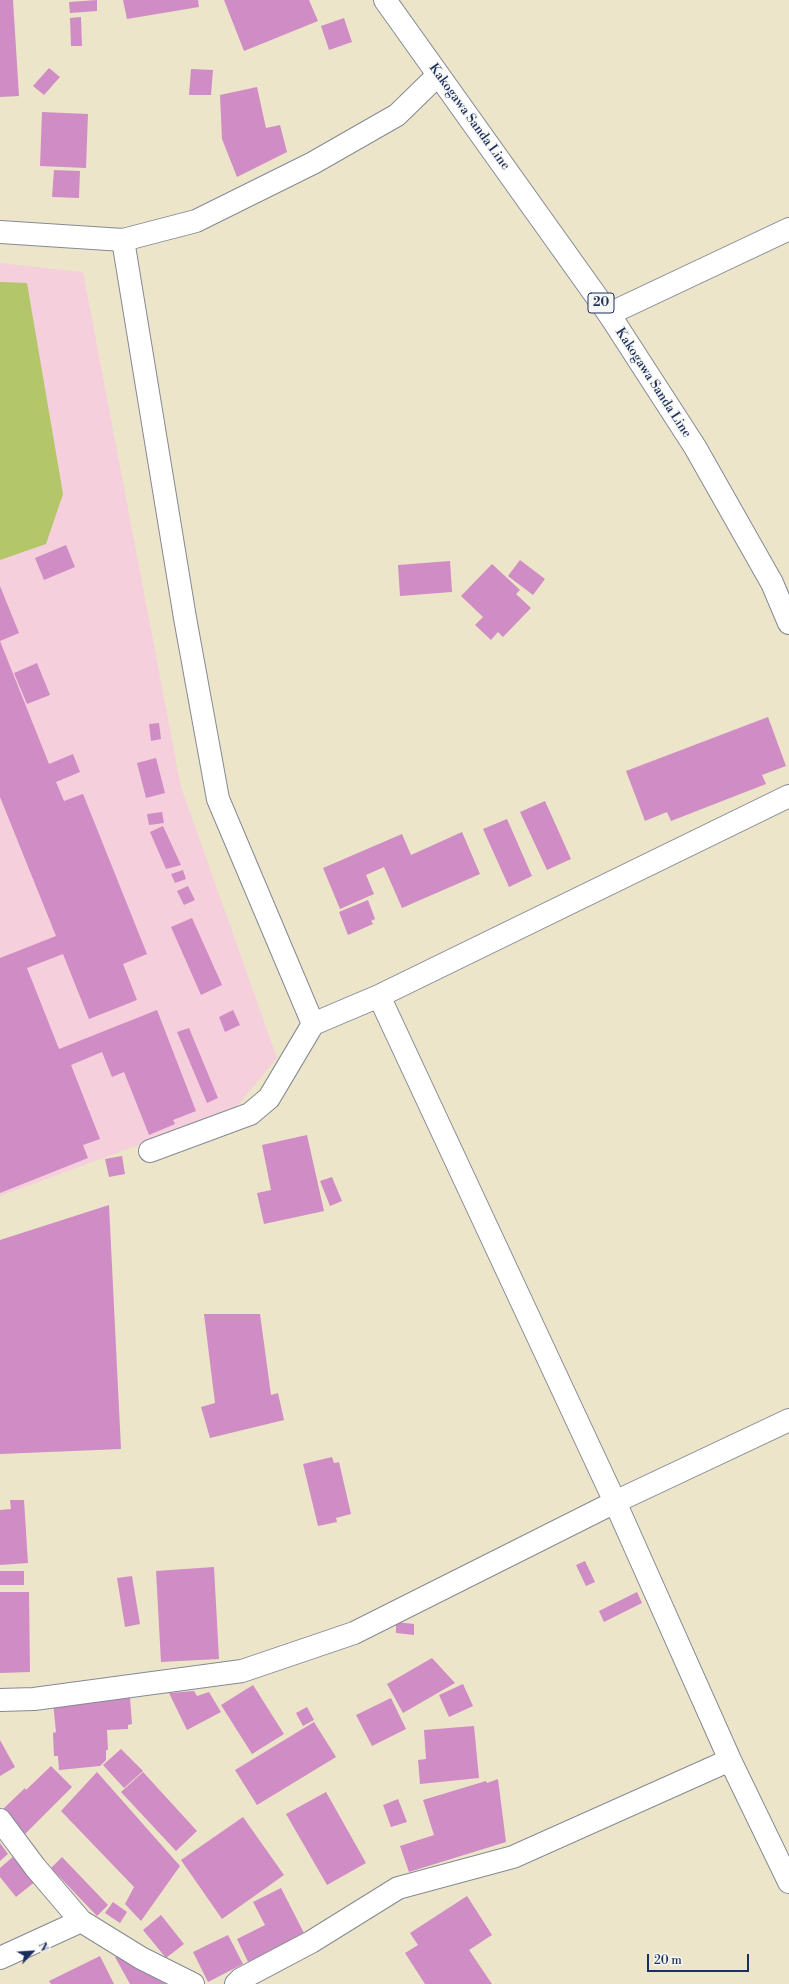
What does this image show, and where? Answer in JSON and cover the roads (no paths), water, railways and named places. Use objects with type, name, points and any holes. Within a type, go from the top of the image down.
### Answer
[{"type":"street","name":"Kakogawa Sanda Line","points":[[385,0],[609,314],[695,447],[772,583],[789,623]]},
{"type":"street","points":[[0,232],[123,240],[196,221],[313,163],[397,115],[438,75]]},
{"type":"street","points":[[609,314],[789,229]]},
{"type":"street","points":[[123,240],[185,618],[218,799],[313,1024]]},
{"type":"street","points":[[150,1151],[250,1114],[269,1098],[313,1024],[379,996],[789,796]]},
{"type":"street","points":[[379,996],[615,1502],[730,1760],[789,1882]]},
{"type":"street","points":[[0,1700],[34,1699],[242,1671],[354,1633],[615,1502],[789,1420]]},
{"type":"street","points":[[236,1984],[241,1979],[311,1942],[398,1888],[513,1857],[730,1760]]},
{"type":"street","points":[[0,1820],[35,1867],[81,1921],[141,1958],[193,1984]]},
{"type":"street","points":[[0,1958],[81,1921]]}]
